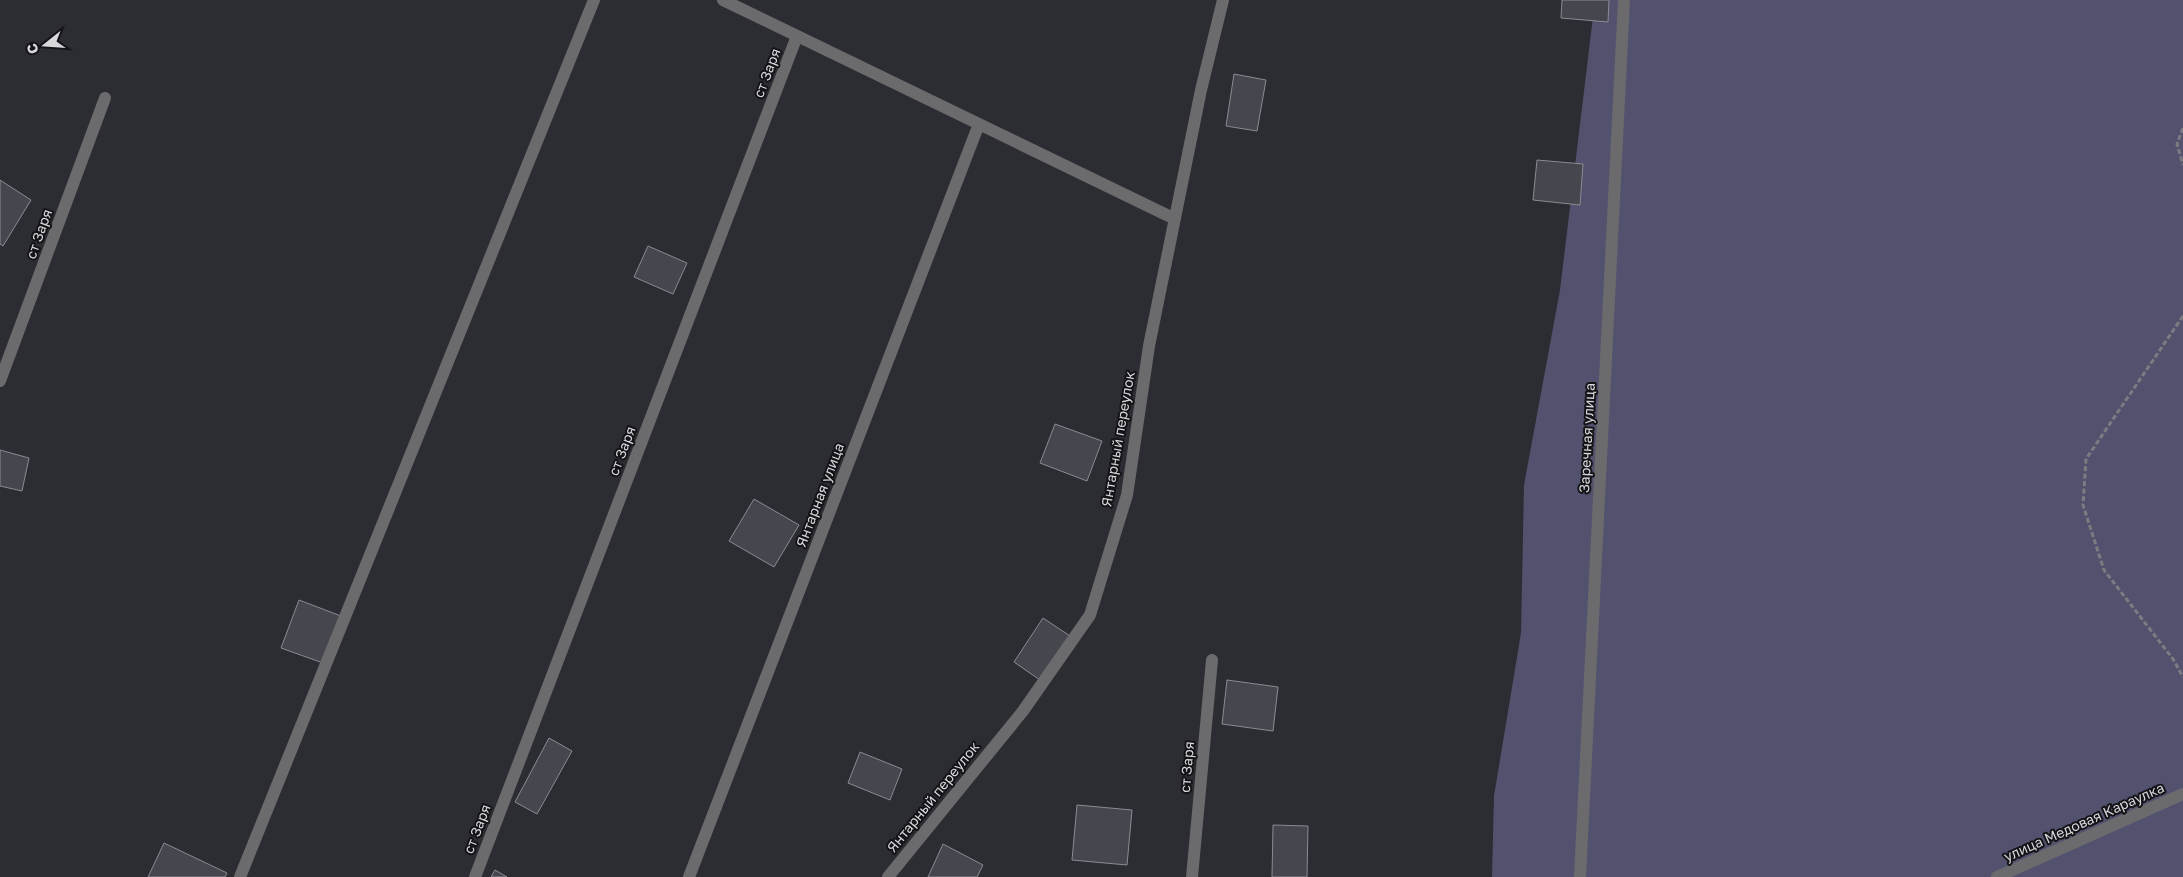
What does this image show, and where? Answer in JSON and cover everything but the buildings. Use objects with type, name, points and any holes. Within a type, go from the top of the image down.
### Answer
[{"type":"street","points":[[240,877],[594,0]]},
{"type":"street","points":[[723,0],[1175,219]]},
{"type":"street","name":"Янтарный переулок","points":[[888,877],[1023,711],[1090,615],[1127,495],[1149,346],[1201,90],[1223,0]]},
{"type":"street","name":"Заречная улица","points":[[1580,877],[1624,0]]},
{"type":"street","name":"ст Заря","points":[[475,877],[797,36]]},
{"type":"street","name":"ст Заря","points":[[0,381],[105,98]]},
{"type":"street","name":"Янтарная улица","points":[[689,877],[979,124]]},
{"type":"street","name":"ст Заря","points":[[1192,877],[1212,660]]},
{"type":"street","name":"улица Медовая Караулка","points":[[1997,877],[2183,794]]},
{"type":"path","points":[[2183,128],[2177,144],[2183,166]]},
{"type":"path","points":[[2183,316],[2086,459],[2083,505],[2104,570],[2173,659],[2183,677]]},
{"type":"shaded area","points":[[1595,0],[2183,0],[2183,877],[1492,877],[1494,796],[1521,633],[1524,485],[1560,290]]}]
